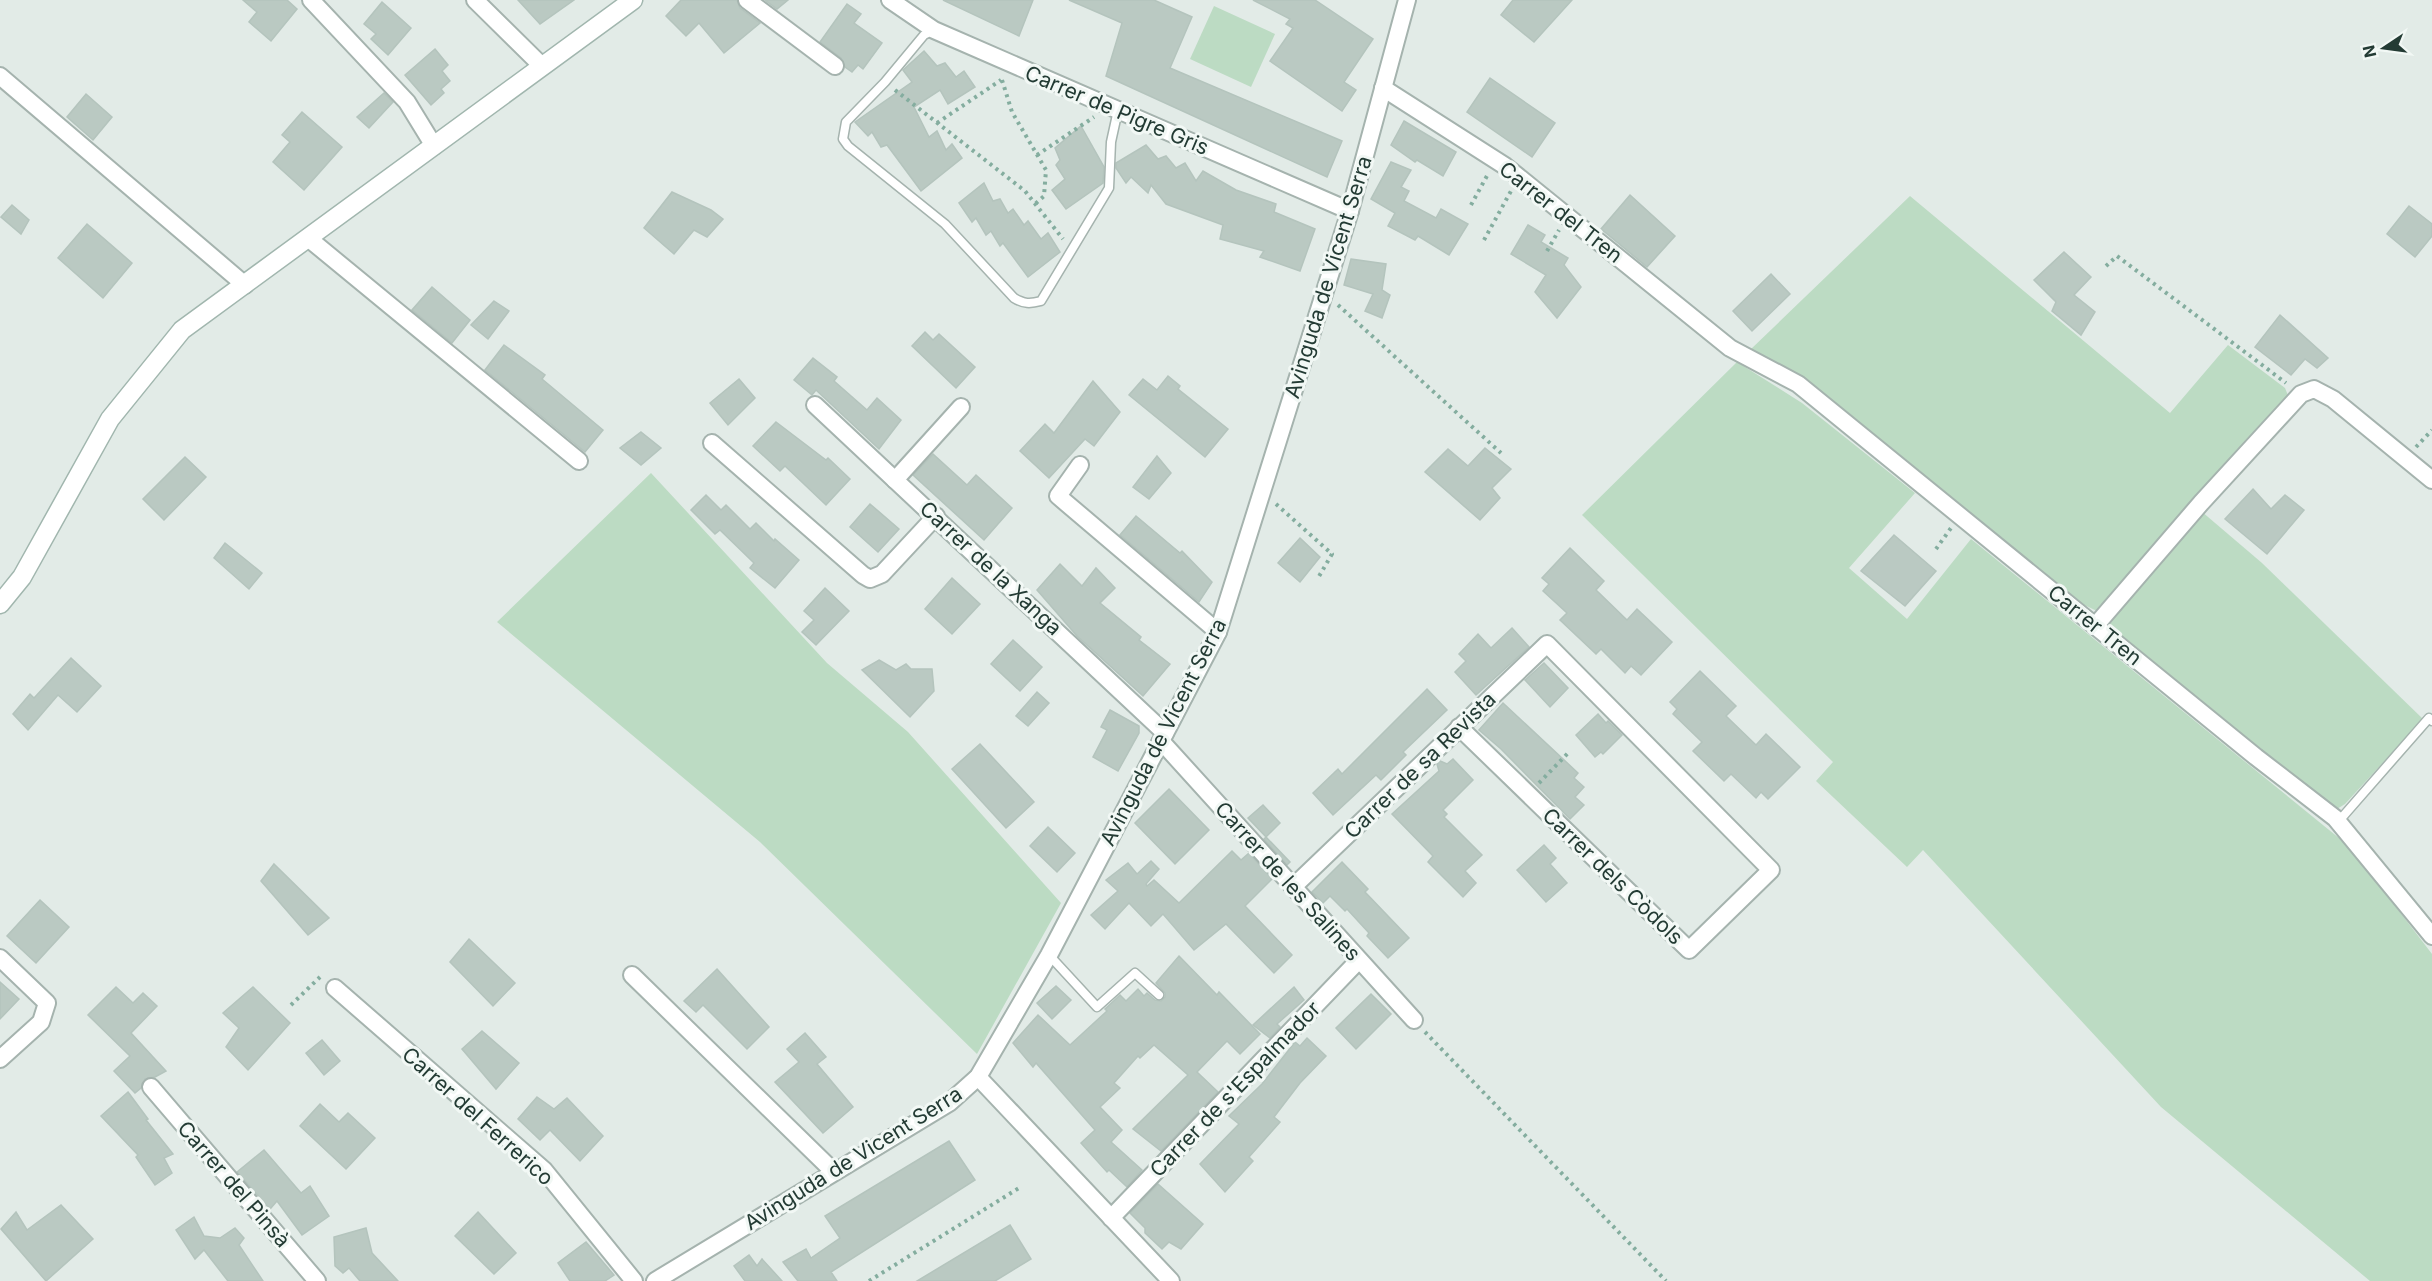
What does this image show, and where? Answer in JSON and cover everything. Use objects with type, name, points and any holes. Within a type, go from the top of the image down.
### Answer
[{"type":"street","points":[[312,0],[407,102],[434,146]]},
{"type":"street","points":[[475,0],[542,66]]},
{"type":"street","points":[[747,0],[835,66]]},
{"type":"street","name":"Carrer de Pigre Gris","points":[[890,0],[934,30],[1350,211]]},
{"type":"street","name":"Avinguda de Vicent Serra","points":[[655,1281],[949,1103],[978,1077],[1049,955],[1218,632],[1350,211],[1407,0]]},
{"type":"street","points":[[0,604],[22,577],[110,419],[182,330],[631,1]]},
{"type":"street","points":[[0,76],[245,285]]},
{"type":"street","name":"Carrer del Tren","points":[[1383,88],[1519,178],[1730,348]]},
{"type":"street","points":[[308,238],[579,461]]},
{"type":"street","name":"Carrer Tren","points":[[1730,348],[1798,384],[2338,822],[2432,936]]},
{"type":"street","points":[[2096,626],[2200,502],[2301,394],[2314,389],[2333,399],[2432,480]]},
{"type":"street","name":"Carrer de la Xanga","points":[[815,405],[936,516],[1163,737]]},
{"type":"street","points":[[895,480],[961,407]]},
{"type":"street","points":[[712,443],[870,579],[882,574],[936,516]]},
{"type":"street","points":[[1080,465],[1058,496],[1218,632]]},
{"type":"street","name":"Carrer de sa Revista","points":[[1293,887],[1547,644]]},
{"type":"street","name":"Carrer dels Còdols","points":[[1459,727],[1689,950],[1771,870],[1547,644]]},
{"type":"street","name":"Carrer de les Salines","points":[[1163,737],[1293,887],[1414,1020]]},
{"type":"street","points":[[0,958],[47,1003],[41,1022],[0,1059]]},
{"type":"street","name":"Carrer de s'Espalmador","points":[[1111,1218],[1359,960]]},
{"type":"street","points":[[632,975],[834,1172]]},
{"type":"street","name":"Carrer del Ferrerico","points":[[335,988],[544,1170],[634,1281]]},
{"type":"street","points":[[978,1077],[1171,1281]]},
{"type":"street","name":"Carrer del Pinsà","points":[[151,1088],[317,1281]]},
{"type":"lane","points":[[934,30],[924,35],[885,82],[846,122],[843,139],[848,146],[945,224],[1014,298],[1022,303],[1032,304],[1041,301],[1109,188],[1111,142],[1118,110]]},
{"type":"lane","points":[[2338,822],[2429,718],[2432,721]]},
{"type":"lane","points":[[1049,955],[1097,1007],[1135,973],[1159,994]]},
{"type":"path","points":[[937,123],[1001,80],[1012,64]]},
{"type":"path","points":[[1001,80],[1012,112],[1046,170],[1044,196],[1035,204]]},
{"type":"path","points":[[885,82],[1024,191],[1064,239]]},
{"type":"path","points":[[1037,155],[1095,117],[1100,102]]},
{"type":"path","points":[[1471,205],[1496,161]]},
{"type":"path","points":[[1484,240],[1519,178]]},
{"type":"path","points":[[2106,266],[2116,256],[2301,394]]},
{"type":"path","points":[[1324,293],[1501,453]]},
{"type":"path","points":[[1262,491],[1332,554],[1318,578]]},
{"type":"path","points":[[1528,794],[1570,751]]},
{"type":"path","points":[[291,1005],[320,976],[335,988]]},
{"type":"path","points":[[1414,1020],[1666,1281]]},
{"type":"path","points":[[869,1281],[1019,1188]]},
{"type":"green space","points":[[1214,6],[1275,34],[1251,87],[1190,59]]},
{"type":"green space","points":[[1910,196],[2170,413],[2228,345],[2285,388],[2289,398],[2107,606],[2097,611],[2080,603],[1809,387],[1750,350]]},
{"type":"green space","points":[[1737,362],[1802,403],[1915,493],[1849,568],[1907,619],[1971,539],[2350,847],[2432,954],[2432,1281],[2370,1281],[2161,1107],[1923,850],[1907,867],[1816,781],[1833,762],[1582,515]]},
{"type":"green space","points":[[651,473],[827,663],[908,732],[1061,903],[977,1054],[760,842],[497,622]]},
{"type":"green space","points":[[2201,511],[2262,563],[2423,719],[2345,804],[2337,809],[2130,647],[2108,624]]},
{"type":"building","points":[[243,0],[287,0],[297,9],[271,41],[249,22],[257,12]]},
{"type":"building","points":[[518,0],[574,0],[540,24]]},
{"type":"building","points":[[681,0],[737,0],[740,8],[760,23],[724,53],[699,23],[686,36],[666,16]]},
{"type":"building","points":[[765,0],[788,0],[777,9]]},
{"type":"building","points":[[943,0],[1033,0],[1019,36]]},
{"type":"building","points":[[1069,0],[1154,0],[1192,17],[1170,68],[1342,141],[1327,177],[1106,76],[1122,23]]},
{"type":"building","points":[[1253,0],[1315,0],[1373,39],[1344,82],[1356,90],[1342,111],[1270,61],[1293,28],[1286,24],[1290,19]]},
{"type":"building","points":[[1513,0],[1572,0],[1534,42],[1501,15]]},
{"type":"building","points":[[382,2],[411,28],[388,55],[371,39],[376,34],[364,24]]},
{"type":"building","points":[[847,4],[861,14],[854,23],[882,43],[863,69],[858,65],[852,72],[845,67],[841,58],[820,42]]},
{"type":"building","points":[[435,49],[448,65],[442,71],[450,81],[441,89],[444,93],[431,105],[405,75]]},
{"type":"building","points":[[924,51],[937,66],[945,63],[956,77],[964,71],[975,87],[948,104],[940,90],[914,107],[929,137],[937,131],[946,150],[952,144],[962,158],[921,191],[887,145],[881,147],[872,132],[868,136],[855,122],[912,82],[903,70]]},
{"type":"building","points":[[1490,78],[1555,123],[1532,157],[1467,112]]},
{"type":"building","points":[[384,93],[393,102],[369,128],[357,117]]},
{"type":"building","points":[[86,94],[112,117],[93,140],[67,117]]},
{"type":"building","points":[[302,112],[342,147],[304,190],[273,162],[290,142],[282,135]]},
{"type":"building","points":[[1404,121],[1456,152],[1443,176],[1417,160],[1415,162],[1391,145]]},
{"type":"building","points":[[1081,126],[1104,167],[1103,183],[1066,209],[1052,190],[1065,179],[1056,165],[1060,160],[1055,148]]},
{"type":"building","points":[[1146,145],[1158,159],[1166,156],[1176,168],[1185,163],[1196,181],[1203,171],[1236,190],[1276,204],[1274,212],[1315,229],[1300,271],[1260,257],[1264,251],[1220,239],[1223,225],[1166,204],[1151,185],[1148,193],[1131,177],[1126,183],[1116,168],[1116,163]]},
{"type":"building","points":[[1391,162],[1411,170],[1401,187],[1409,191],[1404,201],[1436,218],[1441,209],[1468,224],[1449,255],[1418,236],[1415,240],[1388,226],[1395,213],[1371,199]]},
{"type":"building","points":[[984,183],[993,201],[1000,199],[1008,213],[1013,209],[1024,225],[1028,221],[1041,239],[1048,233],[1060,252],[1028,277],[1003,243],[1000,246],[991,231],[986,235],[976,218],[972,222],[959,203]]},
{"type":"building","points":[[672,192],[711,210],[723,219],[707,237],[694,230],[674,254],[644,228]]},
{"type":"building","points":[[1630,195],[1675,236],[1647,267],[1601,229]]},
{"type":"building","points":[[12,205],[29,220],[21,234],[1,217]]},
{"type":"building","points":[[2409,206],[2432,224],[2432,236],[2415,257],[2387,234]]},
{"type":"building","points":[[87,224],[132,263],[103,298],[58,258]]},
{"type":"building","points":[[1528,225],[1545,235],[1541,242],[1568,258],[1564,265],[1581,287],[1557,318],[1535,292],[1546,275],[1511,254]]},
{"type":"building","points":[[2064,252],[2091,277],[2074,295],[2095,312],[2081,335],[2052,311],[2056,302],[2034,280]]},
{"type":"building","points":[[1351,259],[1386,264],[1382,290],[1390,295],[1382,318],[1365,311],[1373,294],[1344,285]]},
{"type":"building","points":[[1771,274],[1790,294],[1752,331],[1733,311]]},
{"type":"building","points":[[432,287],[470,320],[452,343],[412,310]]},
{"type":"building","points":[[494,301],[509,311],[488,339],[471,325]]},
{"type":"building","points":[[2280,315],[2328,358],[2317,368],[2305,359],[2291,375],[2255,347]]},
{"type":"building","points":[[925,332],[933,340],[939,334],[975,367],[956,388],[912,346]]},
{"type":"building","points":[[504,345],[545,375],[542,379],[603,430],[585,452],[485,370]]},
{"type":"building","points":[[813,358],[837,377],[834,381],[867,410],[877,398],[901,420],[879,449],[816,390],[812,395],[794,380]]},
{"type":"building","points":[[1168,376],[1180,386],[1178,389],[1228,429],[1205,457],[1129,395],[1143,379],[1157,390]]},
{"type":"building","points":[[739,379],[755,398],[728,425],[710,403]]},
{"type":"building","points":[[1093,381],[1120,412],[1094,446],[1085,439],[1049,478],[1020,451],[1045,424],[1054,433]]},
{"type":"building","points":[[776,422],[826,460],[828,458],[850,479],[826,505],[785,466],[780,471],[753,446]]},
{"type":"building","points":[[641,432],[661,448],[641,465],[620,448]]},
{"type":"building","points":[[1485,448],[1511,469],[1492,488],[1500,498],[1480,520],[1425,472],[1448,449],[1468,466]]},
{"type":"building","points":[[933,454],[967,485],[976,475],[1012,508],[984,540],[913,475]]},
{"type":"building","points":[[1157,456],[1171,473],[1149,499],[1133,487]]},
{"type":"building","points":[[185,457],[206,477],[164,520],[143,499]]},
{"type":"building","points":[[2253,489],[2271,509],[2285,495],[2304,510],[2267,554],[2225,519]]},
{"type":"building","points":[[706,495],[721,510],[726,505],[750,529],[756,523],[774,541],[775,539],[799,560],[775,588],[750,568],[754,563],[720,530],[715,534],[691,510]]},
{"type":"building","points":[[870,504],[899,529],[878,552],[850,527]]},
{"type":"building","points":[[1136,516],[1180,553],[1182,551],[1212,582],[1199,602],[1120,535]]},
{"type":"building","points":[[1894,535],[1936,571],[1905,606],[1861,571]]},
{"type":"building","points":[[1300,538],[1320,557],[1300,582],[1278,563]]},
{"type":"building","points":[[225,543],[262,573],[249,589],[214,558]]},
{"type":"building","points":[[1570,548],[1604,581],[1596,590],[1627,620],[1637,609],[1672,642],[1641,675],[1631,666],[1625,673],[1601,649],[1596,654],[1560,620],[1567,613],[1543,591],[1549,584],[1542,578]]},
{"type":"building","points":[[1060,564],[1082,586],[1096,568],[1115,588],[1100,603],[1141,637],[1139,640],[1170,664],[1143,696],[1077,636],[1037,590]]},
{"type":"building","points":[[952,578],[980,604],[952,634],[925,609]]},
{"type":"building","points":[[825,588],[849,611],[816,645],[802,632],[814,620],[804,611]]},
{"type":"building","points":[[1512,628],[1529,647],[1476,695],[1455,672],[1466,661],[1459,654],[1478,634],[1491,648]]},
{"type":"building","points":[[1013,640],[1042,667],[1020,691],[991,664]]},
{"type":"building","points":[[71,658],[101,686],[77,712],[58,695],[28,730],[13,714],[30,694],[34,698]]},
{"type":"building","points":[[879,660],[896,670],[906,664],[911,669],[932,669],[934,691],[910,717],[862,670]]},
{"type":"building","points":[[1544,663],[1568,688],[1550,707],[1525,680]]},
{"type":"building","points":[[1700,671],[1736,706],[1726,716],[1756,745],[1766,734],[1800,767],[1768,799],[1761,792],[1756,798],[1731,774],[1724,781],[1693,751],[1702,742],[1673,714],[1677,709],[1670,702]]},
{"type":"building","points":[[1427,689],[1447,710],[1403,752],[1406,755],[1381,780],[1376,775],[1333,815],[1313,793],[1338,769],[1342,774]]},
{"type":"building","points":[[1037,692],[1049,703],[1028,726],[1016,716]]},
{"type":"building","points":[[1503,703],[1578,773],[1574,778],[1584,787],[1575,797],[1584,805],[1570,819],[1479,730]]},
{"type":"building","points":[[1110,710],[1139,726],[1139,733],[1118,771],[1093,757],[1107,730],[1101,727]]},
{"type":"building","points":[[1598,714],[1622,735],[1603,754],[1601,752],[1595,757],[1576,735]]},
{"type":"building","points":[[980,744],[1034,802],[1006,828],[952,769]]},
{"type":"building","points":[[1453,759],[1473,780],[1443,810],[1447,814],[1444,817],[1482,855],[1465,871],[1476,883],[1463,897],[1428,862],[1433,856],[1392,814],[1439,771],[1437,764],[1440,761],[1447,764]]},
{"type":"building","points":[[1169,789],[1209,830],[1175,864],[1135,823]]},
{"type":"building","points":[[1263,805],[1280,823],[1266,837],[1248,818]]},
{"type":"building","points":[[1048,827],[1075,853],[1057,872],[1030,846]]},
{"type":"building","points":[[1266,837],[1290,862],[1287,865],[1264,839]]},
{"type":"building","points":[[1544,845],[1556,858],[1550,864],[1567,883],[1546,902],[1517,870]]},
{"type":"building","points":[[1232,851],[1241,860],[1249,853],[1272,879],[1245,906],[1292,955],[1274,973],[1226,924],[1194,950],[1163,914],[1151,926],[1129,903],[1105,929],[1091,915],[1118,891],[1106,880],[1128,863],[1137,874],[1151,861],[1159,869],[1146,884],[1147,886],[1154,880],[1179,903]]},
{"type":"building","points":[[1342,862],[1368,889],[1365,892],[1409,938],[1388,958],[1367,936],[1369,933],[1347,909],[1345,911],[1330,896],[1323,903],[1312,892]]},
{"type":"building","points":[[274,864],[329,918],[308,935],[261,881]]},
{"type":"building","points":[[40,900],[69,927],[36,963],[7,936]]},
{"type":"building","points":[[469,939],[515,983],[493,1006],[450,962]]},
{"type":"building","points":[[1179,956],[1217,995],[1219,992],[1260,1034],[1240,1054],[1227,1041],[1197,1072],[1218,1092],[1161,1151],[1133,1129],[1188,1075],[1154,1045],[1140,1058],[1138,1056],[1114,1083],[1120,1088],[1100,1107],[1122,1130],[1111,1142],[1142,1170],[1127,1187],[1109,1170],[1107,1172],[1081,1143],[1095,1130],[1036,1063],[1033,1067],[1013,1043],[1038,1015],[1070,1045],[1107,1011],[1105,1009],[1120,995],[1126,1001],[1138,989],[1144,996],[1147,993],[1155,1000],[1161,1001],[1165,993],[1156,983]]},
{"type":"building","points":[[717,969],[769,1027],[747,1049],[703,1005],[696,1012],[684,1001]]},
{"type":"building","points":[[0,982],[19,999],[0,1019]]},
{"type":"building","points":[[1056,986],[1071,1000],[1052,1019],[1037,1003]]},
{"type":"building","points":[[116,987],[133,1003],[143,993],[157,1006],[131,1033],[166,1071],[145,1079],[141,1088],[135,1093],[114,1071],[130,1056],[88,1015]]},
{"type":"building","points":[[253,987],[290,1023],[248,1070],[226,1047],[239,1028],[223,1013]]},
{"type":"building","points":[[1294,987],[1304,1000],[1277,1024],[1280,1027],[1270,1038],[1253,1025]]},
{"type":"building","points":[[1371,994],[1391,1014],[1356,1049],[1336,1028]]},
{"type":"building","points":[[482,1031],[519,1063],[496,1089],[462,1049]]},
{"type":"building","points":[[805,1033],[826,1057],[817,1064],[853,1107],[823,1133],[775,1082],[799,1062],[787,1049]]},
{"type":"building","points":[[1307,1038],[1326,1056],[1300,1083],[1274,1117],[1280,1122],[1249,1157],[1253,1161],[1225,1192],[1200,1164],[1239,1124],[1229,1116],[1262,1084],[1295,1042],[1300,1046]]},
{"type":"building","points":[[322,1040],[340,1061],[324,1075],[306,1053]]},
{"type":"building","points":[[128,1092],[148,1119],[146,1120],[173,1154],[164,1158],[172,1173],[155,1185],[136,1157],[138,1155],[101,1116]]},
{"type":"building","points":[[537,1097],[554,1109],[567,1098],[603,1136],[580,1161],[550,1130],[540,1140],[518,1119]]},
{"type":"building","points":[[320,1104],[339,1122],[348,1113],[375,1138],[346,1169],[300,1126]]},
{"type":"building","points":[[949,1141],[975,1180],[831,1272],[837,1281],[798,1281],[783,1262],[806,1249],[811,1258],[840,1238],[825,1216]]},
{"type":"building","points":[[264,1150],[301,1193],[310,1186],[329,1216],[302,1235],[277,1201],[270,1209],[237,1172]]},
{"type":"building","points":[[1158,1184],[1203,1224],[1181,1249],[1169,1242],[1162,1249],[1145,1233],[1145,1228],[1130,1213]]},
{"type":"building","points":[[61,1205],[93,1239],[46,1281],[1,1229],[16,1212],[27,1230]]},
{"type":"building","points":[[478,1212],[516,1253],[494,1274],[455,1236]]},
{"type":"building","points":[[194,1217],[204,1236],[220,1238],[235,1228],[244,1238],[239,1245],[263,1281],[228,1281],[204,1250],[195,1259],[176,1230]]},
{"type":"building","points":[[1010,1225],[1031,1259],[995,1281],[917,1281]]},
{"type":"building","points":[[366,1228],[372,1253],[398,1281],[360,1281],[349,1268],[343,1273],[335,1266],[334,1237]]},
{"type":"building","points":[[586,1242],[614,1275],[605,1281],[570,1281],[558,1263]]},
{"type":"building","points":[[749,1255],[757,1266],[762,1259],[782,1281],[745,1281],[734,1266]]}]
